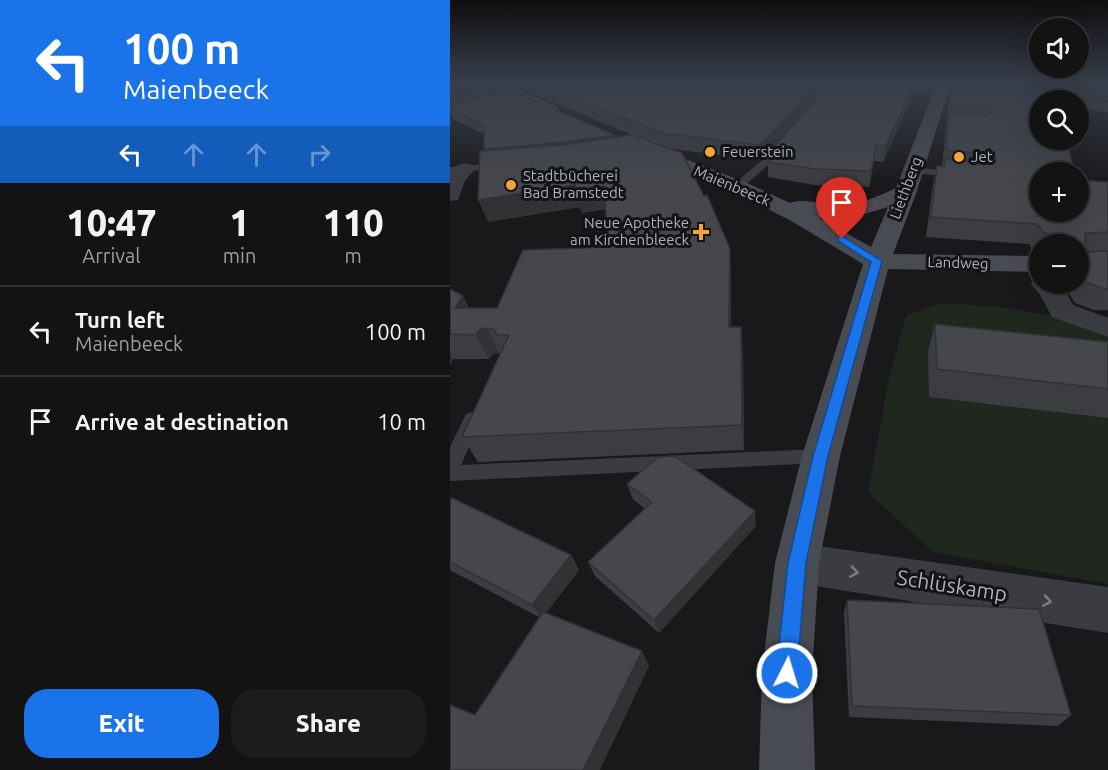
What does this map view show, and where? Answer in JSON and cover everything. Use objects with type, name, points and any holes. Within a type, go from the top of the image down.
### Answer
[{"type":"street","name":"Liethberg","points":[[787,770],[787,673],[797,563],[821,456],[877,261],[936,116]]},
{"type":"street","name":"Maienbeeck","points":[[636,148],[738,186],[829,231],[877,261]]},
{"type":"street","points":[[450,195],[457,169]]},
{"type":"street","points":[[738,186],[797,207],[822,213],[849,213],[876,206],[909,180]]},
{"type":"street","name":"Landweg","points":[[877,261],[1029,265]]},
{"type":"street","points":[[1054,294],[1062,311],[1108,328]]},
{"type":"street","name":"Schlüskamp","points":[[797,563],[1108,610]]},
{"type":"lane","points":[[738,186],[775,154],[789,138]]},
{"type":"lane","points":[[457,169],[511,165]]},
{"type":"lane","points":[[909,180],[965,175]]},
{"type":"lane","points":[[450,467],[480,403]]},
{"type":"lane","points":[[450,473],[821,456]]},
{"type":"shaded area","points":[[940,303],[995,306],[1061,317],[1108,333],[1108,584],[933,552],[868,492],[889,378],[906,316]]},
{"type":"building","points":[[466,116],[570,116],[614,135],[484,149],[484,125]]},
{"type":"building","points":[[619,116],[787,116],[759,145],[670,134],[672,137]]},
{"type":"building","points":[[802,116],[899,116],[885,147],[876,146],[871,171],[816,169],[768,162],[778,147],[775,146]]},
{"type":"building","points":[[949,116],[1029,116],[1029,150],[1069,150],[1072,162],[1029,162],[1029,222],[1089,222],[1089,181],[1108,182],[1108,232],[1050,234],[1044,233],[1037,224],[931,217],[937,166],[944,167],[945,159],[990,164],[997,160],[990,154],[946,150]]},
{"type":"building","points":[[632,135],[682,153],[704,196],[707,195],[730,249],[729,327],[741,327],[742,425],[462,437],[509,335],[497,335],[494,329],[487,328],[480,329],[476,335],[450,334],[450,289],[463,296],[455,308],[497,308],[523,250],[608,247],[604,186],[576,191],[575,185],[478,200],[480,151],[563,145]]},
{"type":"building","points":[[1108,251],[1108,289],[1089,283],[1089,252]]},
{"type":"building","points":[[935,324],[1108,342],[1108,389],[937,369]]},
{"type":"building","points":[[675,456],[755,511],[654,620],[588,562],[652,502],[627,484],[658,457]]},
{"type":"building","points":[[452,498],[571,555],[532,605],[450,562],[450,500]]},
{"type":"building","points":[[847,600],[1039,609],[1071,715],[852,706]]},
{"type":"building","points":[[543,612],[642,651],[583,770],[450,770],[450,705],[475,715]]},
{"type":"place","name":"Feuerstein","points":[[710,152]]},
{"type":"place","name":"Jet","points":[[959,157]]},
{"type":"place","name":"Stadtbücherei Bad Bramstedt","points":[[511,185]]},
{"type":"place","name":"Neue Apotheke am Kirchenbleeck","points":[[701,232]]},
{"type":"route","points":[[787,673],[797,563],[821,456],[877,261],[842,239]]}]
